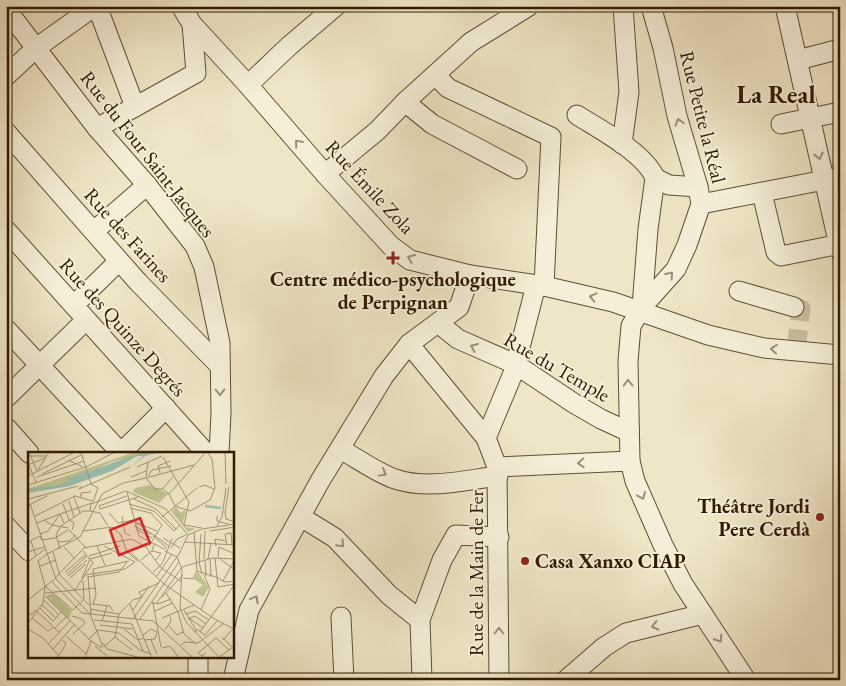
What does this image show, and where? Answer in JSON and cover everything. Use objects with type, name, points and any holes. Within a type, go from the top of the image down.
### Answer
[{"type":"street","points":[[6,76],[36,48],[96,6],[135,107]]},
{"type":"street","name":"Rue Émile Zola","points":[[181,6],[192,24],[325,174],[391,246],[410,260],[470,275],[540,286],[613,302],[641,310],[708,335],[764,348],[796,346],[840,355]]},
{"type":"street","points":[[248,85],[289,46],[336,6]]},
{"type":"street","points":[[325,174],[377,131],[405,102],[471,42],[529,6]]},
{"type":"street","points":[[622,144],[629,92],[623,6]]},
{"type":"street","name":"Rue Petite la Réal","points":[[641,310],[676,269],[688,245],[699,196],[677,116],[663,48],[651,6]]},
{"type":"street","points":[[762,193],[776,252],[781,256],[839,246],[832,178],[809,118],[785,6]]},
{"type":"street","name":"Rue du Four Saint-Jacques","points":[[6,9],[97,128],[147,185],[195,246],[204,267],[220,343],[221,414],[219,452]]},
{"type":"street","points":[[97,128],[196,73],[192,24]]},
{"type":"street","points":[[798,60],[840,49]]},
{"type":"street","points":[[435,75],[448,88],[552,137],[540,286],[515,364],[486,438]]},
{"type":"street","points":[[405,102],[432,124],[517,169]]},
{"type":"street","points":[[781,124],[840,112]]},
{"type":"street","points":[[577,115],[622,144],[646,163],[656,178],[699,196],[762,193],[832,178]]},
{"type":"street","name":"Rue des Farines","points":[[6,132],[138,282],[219,365]]},
{"type":"street","points":[[656,178],[648,229],[641,310],[630,326],[628,361],[630,461],[635,481],[663,545],[683,584],[746,680]]},
{"type":"street","points":[[94,231],[147,185]]},
{"type":"street","name":"Rue des Quinze Degrés","points":[[6,230],[204,452]]},
{"type":"street","points":[[74,305],[119,261]]},
{"type":"street","points":[[233,680],[249,610],[340,449],[384,376],[409,344],[459,307],[470,275]]},
{"type":"street","points":[[739,291],[794,307]]},
{"type":"street","points":[[6,398],[86,320]]},
{"type":"street","name":"Rue du Temple","points":[[438,323],[458,339],[515,364],[575,404],[629,432]]},
{"type":"street","points":[[6,328],[119,452]]},
{"type":"street","name":"Rue de la Main de Fer","points":[[409,344],[486,438],[498,471],[499,680]]},
{"type":"street","points":[[123,452],[166,408]]},
{"type":"street","points":[[6,427],[28,452]]},
{"type":"street","points":[[340,449],[393,478],[409,483],[431,484],[498,471],[630,461]]},
{"type":"street","points":[[301,517],[335,538],[389,595],[420,620]]},
{"type":"street","points":[[6,526],[28,550]]},
{"type":"street","points":[[422,680],[420,620],[442,560],[456,535],[499,537]]},
{"type":"street","points":[[566,680],[604,647],[626,633],[703,614]]},
{"type":"street","points":[[341,617],[344,680]]},
{"type":"street","points":[[198,658],[198,680]]},
{"type":"tunnel","points":[[794,307],[801,309],[797,341]]},
{"type":"place","name":"Centre médico-psychologique de Perpignan","points":[[393,258]]},
{"type":"place","name":"Théâtre Jordi Pere Cerdà","points":[[820,517]]},
{"type":"place","name":"Casa Xanxo CIAP","points":[[525,561]]},
{"type":"district","name":"La Real","points":[[776,94]]}]
